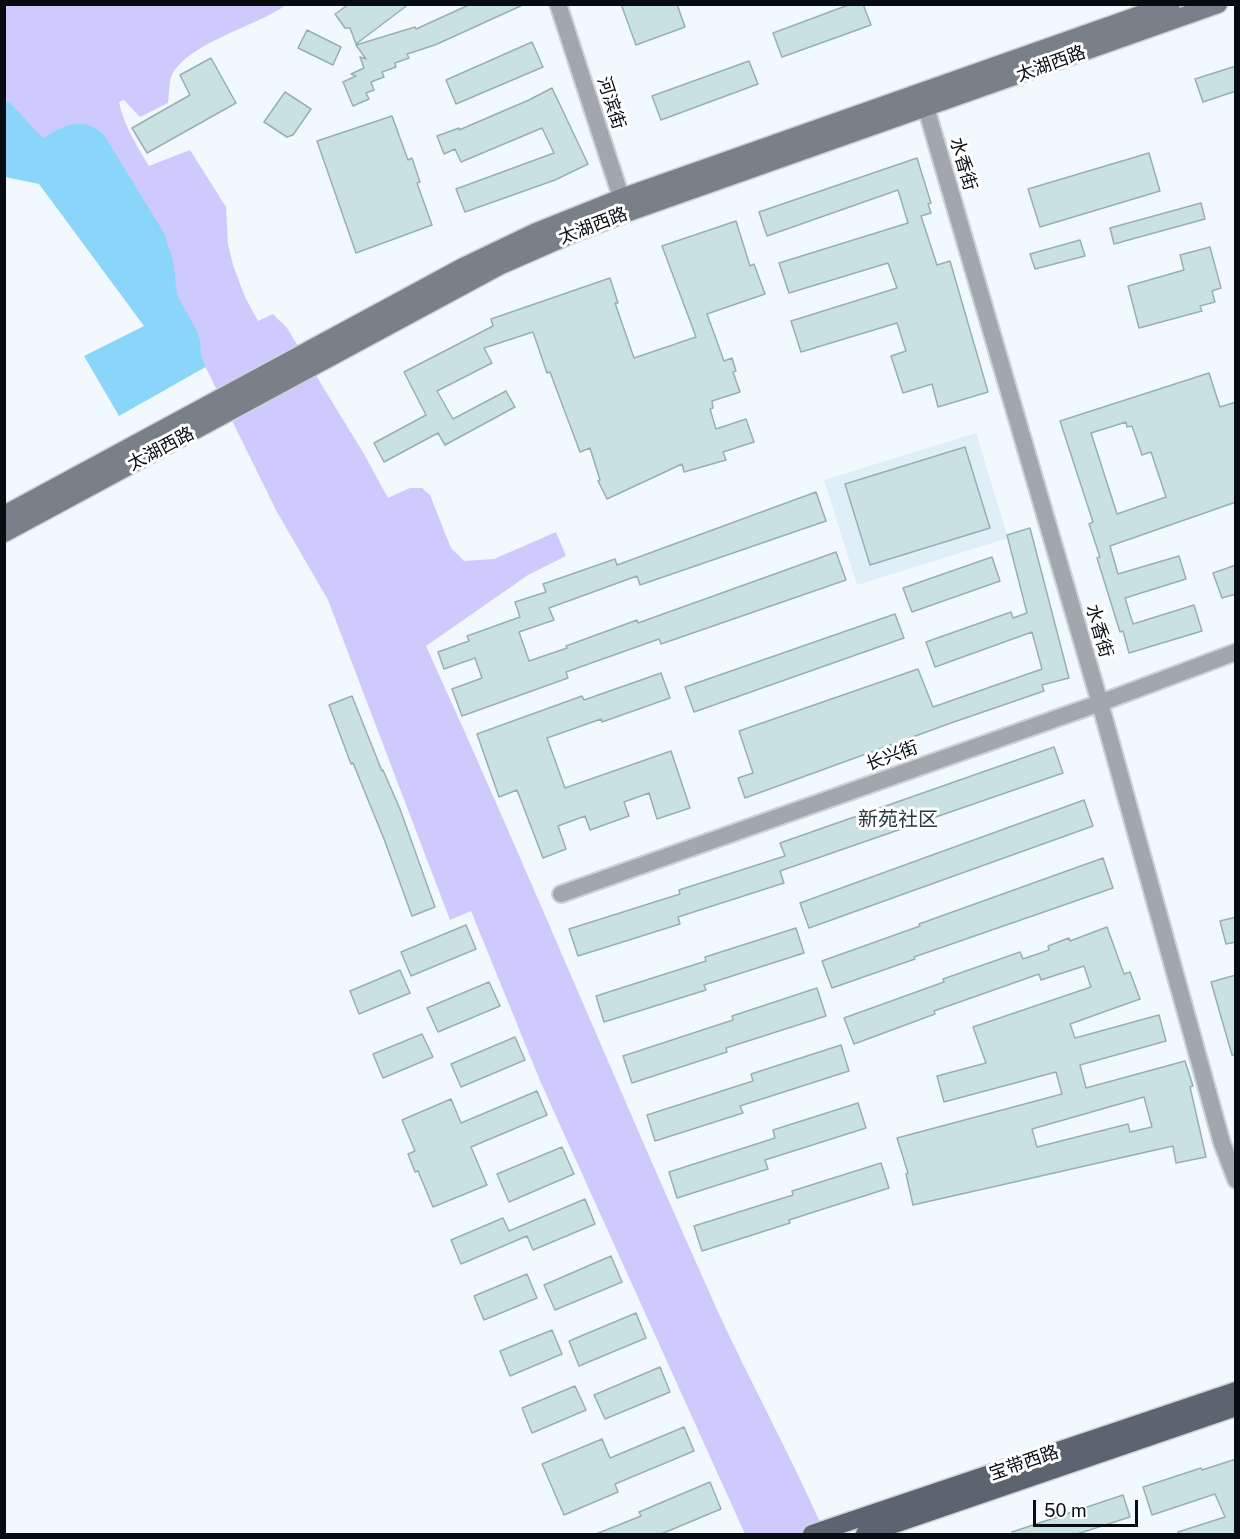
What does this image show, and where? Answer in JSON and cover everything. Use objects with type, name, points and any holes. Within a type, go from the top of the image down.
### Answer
[{"type":"main road","name":"太湖西路","points":[[924,101],[1171,4]]},
{"type":"main road","name":"太湖西路","points":[[4,533],[308,359],[499,266],[572,234],[623,206],[924,101],[1218,4]]},
{"type":"main road","name":"太湖西路","points":[[4,515],[216,410]]},
{"type":"main road","name":"宝带西路","points":[[812,1534],[1236,1390]]},
{"type":"main road","name":"宝带西路","points":[[866,1534],[1236,1407]]},
{"type":"street","name":"河滨街","points":[[558,4],[623,206]]},
{"type":"street","name":"水香街","points":[[924,101],[1100,703],[1222,1143],[1236,1180]]},
{"type":"street","name":"长兴街","points":[[561,894],[1100,703],[1236,652]]},
{"type":"shaded area","points":[[4,5],[286,5],[207,44],[192,54],[172,75],[168,103],[140,117],[124,100],[119,102],[124,119],[131,136],[149,166],[190,150],[226,207],[228,244],[233,265],[245,297],[258,321],[273,314],[287,328],[364,454],[388,498],[410,488],[422,488],[430,495],[451,548],[464,561],[494,559],[556,532],[566,556],[528,575],[426,646],[719,1314],[825,1534],[745,1534],[541,1083],[471,911],[450,920],[328,600],[277,512],[201,356],[197,331],[177,295],[173,260],[164,233],[104,135],[89,125],[74,124],[43,138],[10,103],[5,102]]},
{"type":"shaded area","points":[[25,26],[138,172],[225,356],[119,416],[84,356],[144,326],[39,184],[5,177],[4,33]]},
{"type":"shaded area","points":[[976,433],[1008,538],[857,585],[824,480]]},
{"type":"building","points":[[349,4],[409,4],[356,44],[350,28],[345,28],[335,14]]},
{"type":"building","points":[[471,4],[525,4],[435,45],[407,54],[409,58],[395,63],[396,67],[382,72],[384,77],[371,82],[374,90],[366,93],[369,99],[353,106],[343,82],[356,76],[351,74],[364,68],[360,57],[366,59],[356,45],[415,27],[416,29]]},
{"type":"building","points":[[621,4],[677,4],[685,27],[636,45]]},
{"type":"building","points":[[851,4],[863,4],[871,25],[782,57],[773,33]]},
{"type":"building","points":[[307,30],[341,47],[333,65],[298,48]]},
{"type":"building","points":[[532,42],[543,67],[456,104],[446,80]]},
{"type":"building","points":[[211,58],[236,103],[147,153],[132,128],[190,95],[180,75]]},
{"type":"building","points":[[749,61],[758,84],[661,120],[652,96]]},
{"type":"building","points":[[1236,66],[1236,91],[1203,102],[1195,79]]},
{"type":"building","points":[[552,88],[588,164],[555,180],[465,212],[456,189],[554,153],[542,128],[461,162],[455,149],[444,154],[437,136],[459,128],[459,130]]},
{"type":"building","points":[[285,92],[311,109],[293,135],[287,137],[264,122]]},
{"type":"building","points":[[392,116],[408,160],[412,158],[420,182],[417,183],[432,225],[356,253],[317,141]]},
{"type":"building","points":[[1149,153],[1160,191],[1040,227],[1028,189]]},
{"type":"building","points":[[917,158],[931,203],[928,204],[931,213],[921,216],[937,265],[950,261],[988,392],[938,407],[932,384],[903,393],[891,356],[906,351],[897,323],[801,352],[791,321],[897,288],[888,263],[789,293],[779,263],[908,223],[898,190],[767,236],[759,212]]},
{"type":"building","points":[[1201,203],[1205,219],[1114,244],[1110,228]]},
{"type":"building","points":[[736,221],[750,266],[754,264],[765,294],[707,314],[724,361],[732,358],[736,371],[733,372],[740,392],[712,401],[713,408],[710,409],[716,429],[746,419],[754,442],[723,452],[726,460],[684,472],[682,464],[607,499],[598,481],[600,480],[590,448],[580,452],[550,372],[547,373],[533,332],[484,348],[492,363],[437,391],[453,419],[506,391],[515,407],[445,445],[438,433],[384,462],[374,443],[426,415],[404,372],[493,326],[491,319],[610,278],[618,303],[615,303],[634,358],[696,337],[662,246]]},
{"type":"building","points":[[1080,240],[1085,256],[1035,269],[1030,254]]},
{"type":"building","points":[[1210,247],[1221,288],[1212,291],[1215,302],[1200,306],[1202,311],[1139,328],[1128,286],[1184,270],[1180,255]]},
{"type":"building","points":[[1209,373],[1220,407],[1236,402],[1236,502],[1110,546],[1118,574],[1179,556],[1186,579],[1125,598],[1133,624],[1194,605],[1202,631],[1129,653],[1123,631],[1120,632],[1097,558],[1100,557],[1089,524],[1093,522],[1060,421]],"holes":[[[1126,422],[1127,427],[1132,426],[1142,455],[1151,452],[1166,497],[1117,514],[1091,433]]]},
{"type":"building","points":[[965,447],[990,528],[870,565],[845,484]]},
{"type":"building","points":[[816,492],[826,521],[640,585],[637,576],[549,608],[554,620],[519,632],[529,661],[637,620],[638,623],[836,552],[846,580],[661,644],[659,639],[566,672],[568,678],[462,716],[452,689],[482,678],[475,658],[444,669],[438,652],[469,641],[467,636],[520,617],[515,602],[546,592],[543,584],[615,559],[617,565]]},
{"type":"building","points":[[1030,528],[1069,678],[1042,685],[1044,691],[745,798],[738,778],[753,773],[739,731],[918,669],[933,707],[1042,669],[1032,632],[935,667],[926,642],[1011,612],[1013,618],[1027,613],[1007,535]]},
{"type":"building","points":[[992,557],[1000,581],[912,612],[903,588]]},
{"type":"building","points":[[1236,565],[1236,594],[1222,598],[1213,573]]},
{"type":"building","points":[[895,614],[904,638],[694,712],[685,687]]},
{"type":"building","points":[[661,673],[670,698],[547,738],[565,788],[671,751],[690,808],[657,819],[649,793],[624,802],[629,816],[590,830],[585,816],[558,826],[566,849],[543,858],[517,790],[499,797],[477,734],[582,696],[584,700]]},
{"type":"building","points":[[352,696],[400,809],[435,907],[412,916],[384,839],[353,763],[351,764],[329,705]]},
{"type":"building","points":[[1054,747],[1063,773],[780,871],[784,883],[678,917],[680,924],[578,956],[569,929],[680,894],[679,890],[785,856],[780,843]]},
{"type":"building","points":[[1084,800],[1093,826],[809,928],[800,903]]},
{"type":"building","points":[[1103,858],[1113,888],[832,988],[822,961]]},
{"type":"building","points":[[1236,917],[1236,942],[1226,944],[1220,921]]},
{"type":"building","points":[[466,925],[476,949],[411,976],[401,952]]},
{"type":"building","points":[[1107,927],[1124,974],[1130,972],[1140,999],[1070,1024],[1075,1038],[1159,1015],[1166,1041],[1080,1065],[1086,1088],[1185,1061],[1193,1086],[1190,1087],[1206,1157],[1176,1163],[1173,1146],[913,1205],[906,1174],[908,1173],[897,1138],[1062,1094],[1056,1072],[944,1102],[937,1076],[986,1063],[973,1027],[1091,987],[1084,966],[1041,980],[1039,974],[934,1011],[935,1014],[854,1044],[844,1018],[1020,952],[1023,959],[1049,950],[1048,946],[1069,938],[1070,941]],"holes":[[[1144,1097],[1152,1127],[1130,1132],[1128,1124],[1037,1147],[1032,1129]]]},
{"type":"building","points":[[796,928],[804,953],[704,985],[706,990],[604,1022],[596,996],[706,961],[705,957]]},
{"type":"building","points":[[400,970],[410,993],[359,1014],[350,991]]},
{"type":"building","points":[[1236,975],[1236,1055],[1232,1055],[1211,982]]},
{"type":"building","points":[[489,982],[500,1006],[438,1032],[427,1008]]},
{"type":"building","points":[[817,988],[826,1016],[726,1048],[727,1052],[632,1083],[623,1056],[733,1020],[732,1016]]},
{"type":"building","points":[[422,1034],[433,1057],[383,1078],[373,1054]]},
{"type":"building","points":[[515,1037],[525,1060],[461,1087],[451,1064]]},
{"type":"building","points":[[841,1045],[849,1071],[740,1106],[743,1113],[655,1141],[647,1115],[753,1081],[751,1074]]},
{"type":"building","points":[[537,1091],[547,1115],[471,1147],[487,1185],[433,1207],[408,1154],[415,1151],[402,1120],[451,1099],[461,1123]]},
{"type":"building","points":[[858,1103],[866,1128],[765,1160],[768,1169],[677,1198],[669,1172],[775,1138],[773,1130]]},
{"type":"building","points":[[562,1147],[574,1174],[509,1202],[497,1174]]},
{"type":"building","points":[[881,1163],[889,1188],[702,1251],[694,1226],[793,1195],[792,1191]]},
{"type":"building","points":[[585,1199],[595,1224],[533,1250],[527,1236],[461,1264],[451,1240],[503,1218],[509,1231]]},
{"type":"building","points":[[611,1256],[622,1282],[555,1310],[544,1285]]},
{"type":"building","points":[[527,1274],[537,1298],[484,1320],[474,1296]]},
{"type":"building","points":[[636,1313],[646,1338],[579,1366],[569,1341]]},
{"type":"building","points":[[552,1330],[562,1354],[510,1376],[500,1351]]},
{"type":"building","points":[[660,1367],[670,1392],[605,1419],[594,1395]]},
{"type":"building","points":[[575,1386],[586,1410],[532,1433],[522,1408]]},
{"type":"building","points":[[684,1427],[694,1451],[615,1484],[618,1492],[564,1515],[542,1464],[602,1439],[610,1458]]},
{"type":"building","points":[[1236,1459],[1236,1534],[1178,1534],[1178,1532],[1225,1517],[1215,1494],[1152,1515],[1143,1487]]},
{"type":"building","points":[[710,1482],[721,1509],[661,1534],[596,1534],[641,1516],[639,1512]]},
{"type":"building","points":[[1123,1495],[1130,1517],[1077,1534],[1012,1534],[1012,1532]]},
{"type":"district","name":"新苑社区","points":[[898,820]]}]
